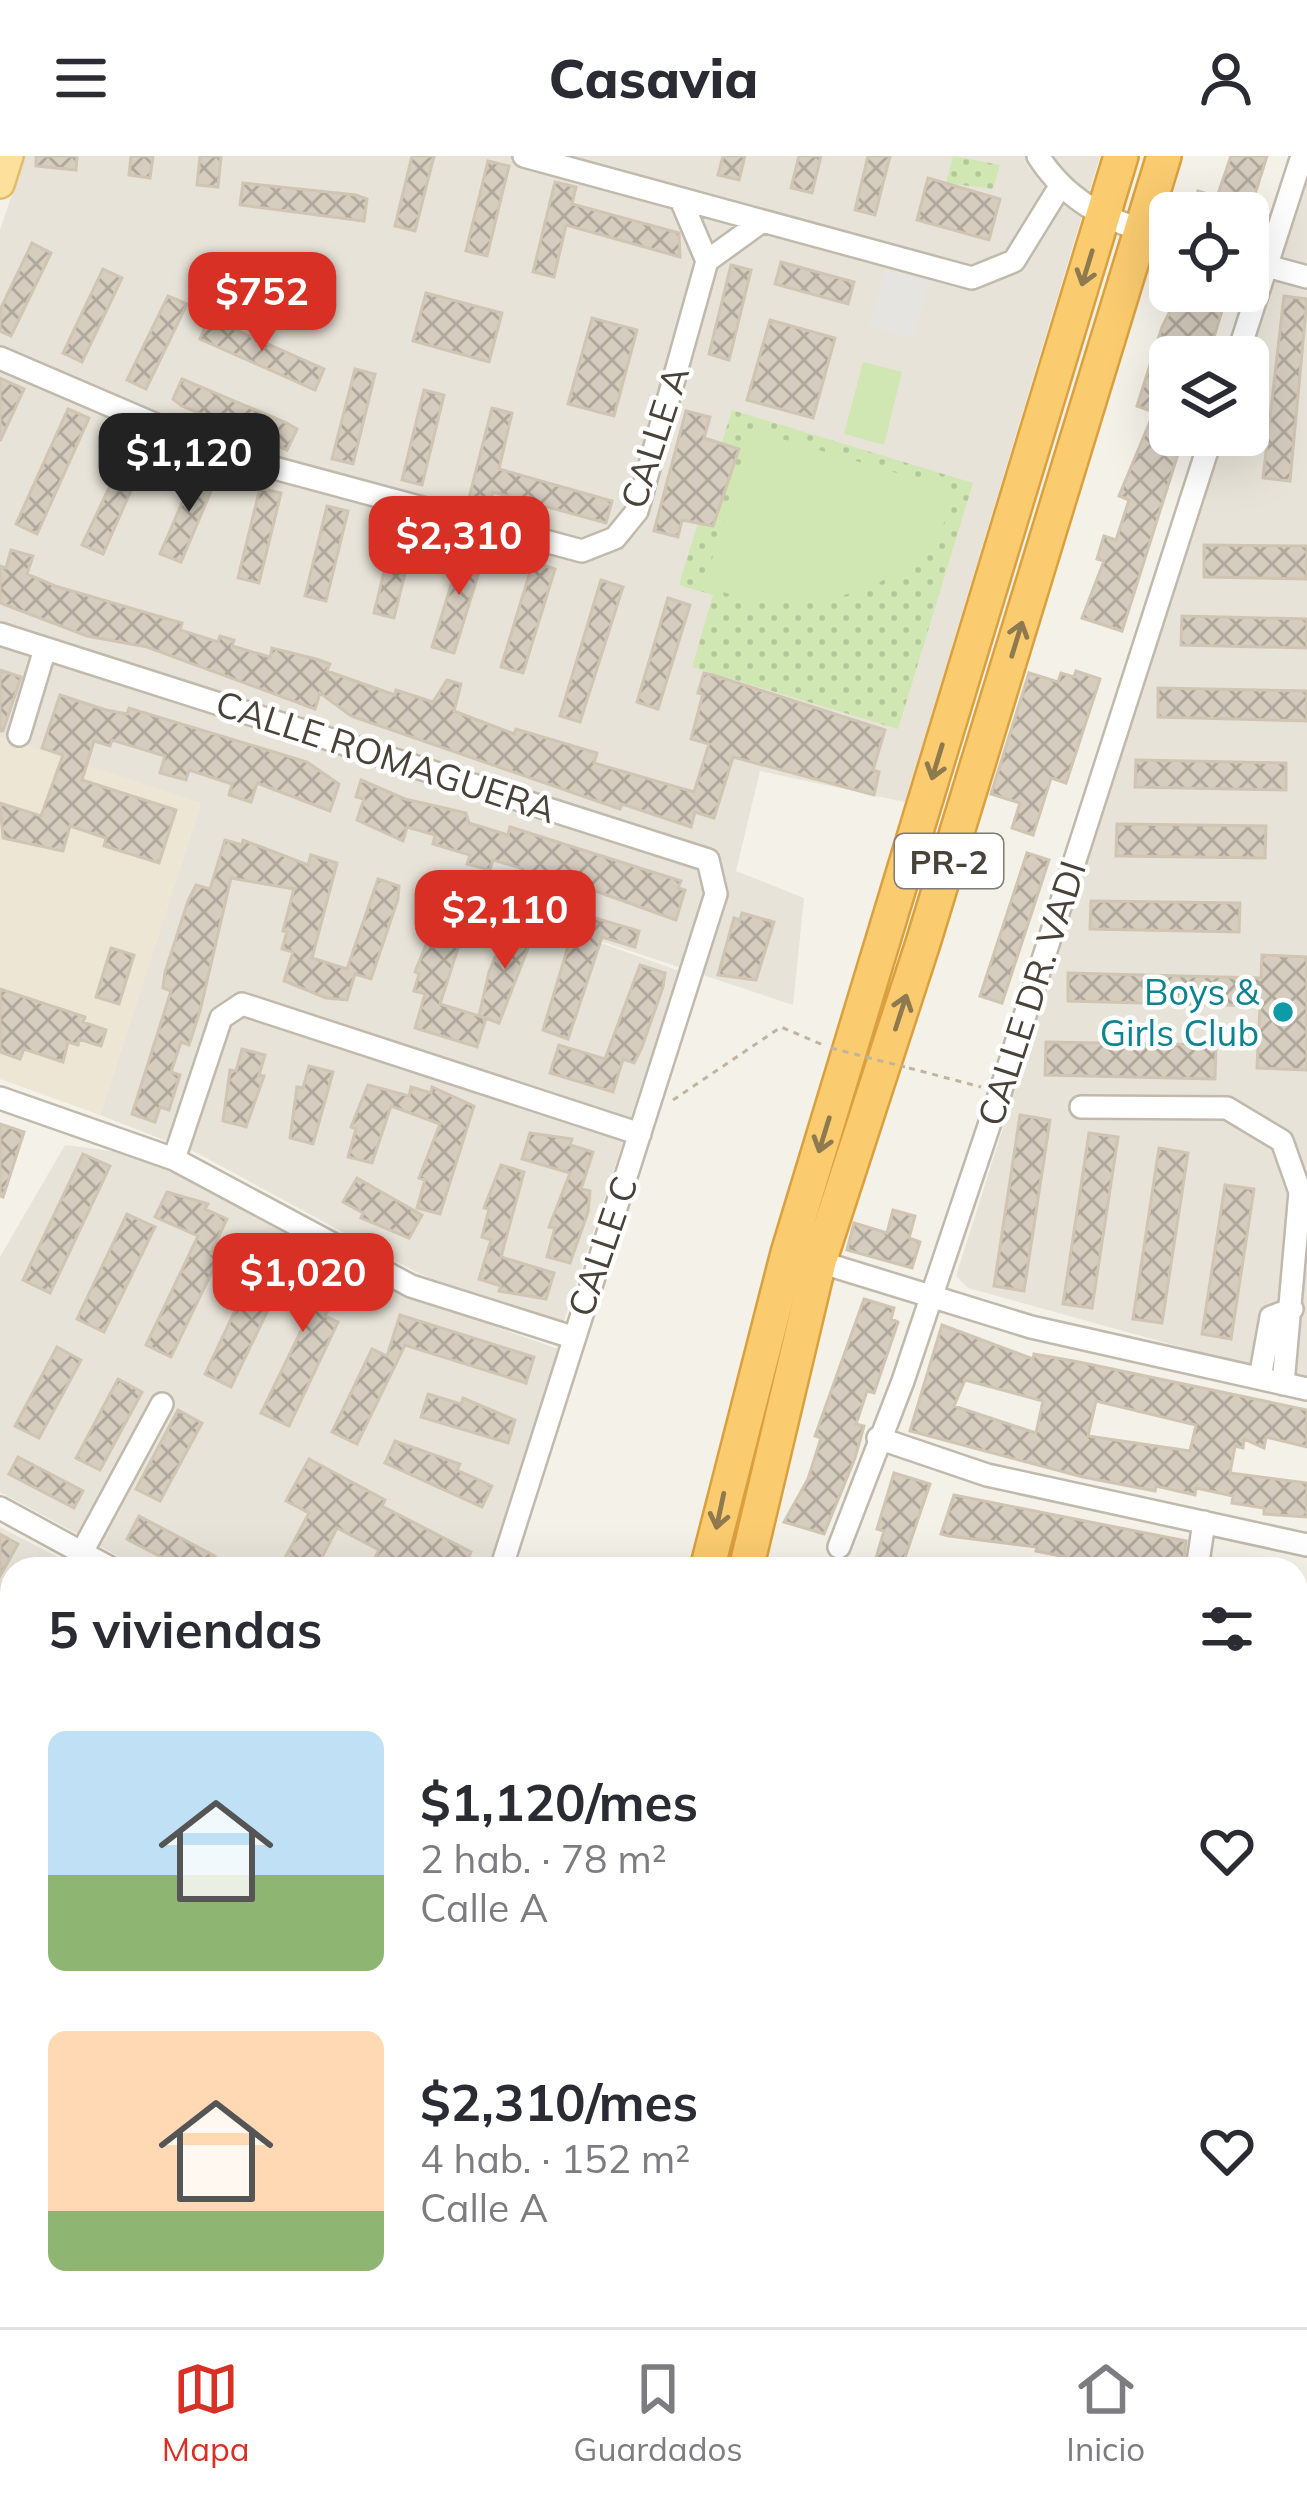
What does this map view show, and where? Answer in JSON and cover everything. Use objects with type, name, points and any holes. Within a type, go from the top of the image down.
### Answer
[{"type":"highway","name":"PR-2","points":[[710,1557],[788,1253],[1121,156]]},
{"type":"highway","name":"PR-2","points":[[1160,192],[1164,156]]},
{"type":"highway","name":"PR-2","points":[[752,1557],[819,1262],[892,1073],[1149,257]]},
{"type":"highway","points":[[755,1557],[772,1522],[836,1267],[892,1073]]},
{"type":"main road","points":[[0,184],[9,156]]},
{"type":"street","points":[[524,156],[972,278],[1014,261],[1059,188]]},
{"type":"street","points":[[1038,156],[1059,188],[1102,217],[1149,233]]},
{"type":"street","points":[[1269,237],[1302,156]]},
{"type":"street","points":[[680,200],[707,261],[760,222]]},
{"type":"street","name":"CALLE A","points":[[0,358],[226,455],[583,550],[615,538],[637,511],[707,261]]},
{"type":"street","points":[[1269,267],[1307,277]]},
{"type":"street","name":"CALLE DR. VADI","points":[[839,1547],[1000,1093],[1205,456]]},
{"type":"street","name":"CALLE ROMAGUERA","points":[[0,634],[708,860],[716,894],[706,924]]},
{"type":"street","points":[[19,735],[45,650]]},
{"type":"street","name":"CALLE C","points":[[504,1557],[706,924]]},
{"type":"street","points":[[175,1159],[221,1018],[242,1004],[642,1127]]},
{"type":"street","points":[[0,1098],[175,1159],[411,1286],[572,1336]]},
{"type":"street","points":[[1081,1107],[1227,1108],[1254,1120],[1282,1141],[1303,1208],[1283,1384]]},
{"type":"street","points":[[836,1267],[1031,1327],[1307,1389]]},
{"type":"street","points":[[1260,1378],[1271,1317],[1292,1309]]},
{"type":"street","points":[[82,1552],[162,1404]]},
{"type":"street","points":[[878,1438],[987,1474],[1307,1545]]},
{"type":"street","points":[[0,1508],[91,1557]]},
{"type":"street","points":[[1199,1557],[1204,1522]]},
{"type":"path","points":[[642,1127],[781,1027],[892,1073],[1000,1093]]},
{"type":"shaded area","points":[[25,156],[1100,156],[905,802],[760,771],[736,871],[804,898],[793,1005],[528,917],[679,971],[562,1327],[420,1274],[197,1153],[100,1115],[200,806],[0,738],[0,230]]},
{"type":"shaded area","points":[[1307,170],[1307,1382],[968,1288],[956,1276],[1216,456],[1269,456],[1269,336],[1255,336],[1263,312],[1269,312],[1269,292]]},
{"type":"shaded area","points":[[885,270],[929,282],[913,338],[869,326]]},
{"type":"shaded area","points":[[0,737],[201,803],[100,1115],[0,1079]]},
{"type":"shaded area","points":[[65,1145],[174,1159],[397,1292],[561,1350],[494,1557],[120,1557],[0,1492],[0,1257]]},
{"type":"shaded area","points":[[0,1527],[58,1557],[0,1557]]},
{"type":"green space","points":[[953,156],[1000,165],[993,189],[946,183]]},
{"type":"green space","points":[[863,362],[902,372],[884,445],[844,434]]},
{"type":"green space","points":[[732,410],[973,483],[898,729],[692,667],[713,595],[679,585]]},
{"type":"green space","points":[[761,433],[958,491],[942,527],[918,556],[888,578],[855,592],[780,601],[741,597],[704,586],[746,446]]},
{"type":"building","points":[[36,156],[77,156],[76,170],[36,166]]},
{"type":"building","points":[[131,156],[153,156],[150,178],[129,175]]},
{"type":"building","points":[[200,156],[221,156],[218,187],[197,185]]},
{"type":"building","points":[[412,156],[434,156],[415,231],[395,226]]},
{"type":"building","points":[[723,156],[745,156],[739,180],[718,175]]},
{"type":"building","points":[[799,156],[821,156],[812,193],[791,188]]},
{"type":"building","points":[[868,156],[890,156],[875,215],[855,210]]},
{"type":"building","points":[[1231,156],[1267,156],[1256,192],[1219,192]]},
{"type":"building","points":[[488,161],[509,166],[487,256],[466,251]]},
{"type":"building","points":[[928,178],[1000,199],[989,240],[917,220]]},
{"type":"building","points":[[555,182],[576,187],[572,204],[679,233],[680,257],[566,225],[554,277],[533,272]]},
{"type":"building","points":[[243,183],[356,195],[367,199],[364,221],[240,205]]},
{"type":"building","points":[[32,243],[51,253],[11,336],[0,331],[0,310]]},
{"type":"building","points":[[781,262],[854,282],[848,304],[775,284]]},
{"type":"building","points":[[731,265],[751,270],[729,360],[709,354]]},
{"type":"building","points":[[103,269],[122,278],[82,362],[63,353]]},
{"type":"building","points":[[426,293],[502,313],[489,362],[413,341]]},
{"type":"building","points":[[168,296],[187,304],[146,389],[127,380]]},
{"type":"building","points":[[1284,296],[1307,299],[1290,481],[1263,478]]},
{"type":"building","points":[[1170,312],[1222,312],[1214,336],[1159,336]]},
{"type":"building","points":[[209,318],[324,369],[315,390],[200,339]]},
{"type":"building","points":[[592,318],[637,330],[614,416],[568,404]]},
{"type":"building","points":[[770,320],[835,338],[813,418],[747,400]]},
{"type":"building","points":[[1149,368],[1149,410],[1137,406]]},
{"type":"building","points":[[355,369],[375,374],[353,464],[332,459]]},
{"type":"building","points":[[0,378],[24,389],[0,441]]},
{"type":"building","points":[[182,379],[297,429],[287,450],[182,406],[173,399]]},
{"type":"building","points":[[424,390],[444,395],[422,485],[402,480]]},
{"type":"building","points":[[492,408],[512,413],[499,469],[612,501],[606,523],[493,492],[490,503],[469,498]]},
{"type":"building","points":[[68,409],[89,418],[37,534],[16,524]]},
{"type":"building","points":[[686,411],[710,417],[704,438],[739,449],[713,526],[682,520],[678,537],[654,531]]},
{"type":"building","points":[[1149,424],[1149,456],[1177,456],[1122,631],[1082,618],[1104,561],[1097,559],[1104,536],[1116,540],[1129,500],[1119,496]]},
{"type":"building","points":[[133,437],[151,445],[103,554],[82,545]]},
{"type":"building","points":[[197,468],[217,477],[181,562],[160,554]]},
{"type":"building","points":[[260,488],[281,493],[259,583],[238,578]]},
{"type":"building","points":[[327,506],[348,511],[326,601],[305,596]]},
{"type":"building","points":[[396,523],[416,528],[394,618],[374,613]]},
{"type":"building","points":[[464,543],[486,549],[454,653],[432,647]]},
{"type":"building","points":[[1204,545],[1307,546],[1307,579],[1204,577]]},
{"type":"building","points":[[11,550],[33,556],[27,574],[55,586],[182,623],[180,630],[218,642],[220,636],[234,640],[232,646],[270,657],[272,648],[316,659],[330,664],[327,671],[395,695],[396,690],[433,702],[447,680],[461,684],[454,711],[514,734],[516,729],[597,753],[594,763],[694,792],[709,744],[691,739],[703,694],[698,693],[704,673],[713,675],[885,730],[873,770],[879,772],[874,795],[733,757],[714,818],[695,812],[691,827],[622,804],[620,809],[351,716],[320,693],[315,709],[147,647],[87,636],[0,603],[0,566],[6,568]]},
{"type":"building","points":[[533,562],[555,569],[523,673],[501,667]]},
{"type":"building","points":[[601,580],[623,587],[580,722],[560,716]]},
{"type":"building","points":[[668,598],[690,605],[658,709],[637,702]]},
{"type":"building","points":[[1182,616],[1307,619],[1307,648],[1181,645]]},
{"type":"building","points":[[0,670],[21,677],[3,731],[0,731]]},
{"type":"building","points":[[1076,671],[1100,679],[1066,783],[1051,778],[1033,835],[1012,828],[1020,803],[991,794],[1029,673],[1058,682],[1061,673],[1074,677]]},
{"type":"building","points":[[1158,688],[1307,691],[1307,721],[1158,717]]},
{"type":"building","points":[[60,695],[127,714],[129,708],[307,762],[339,784],[330,811],[257,783],[251,802],[229,795],[232,784],[189,770],[186,780],[160,773],[165,756],[112,740],[110,746],[94,741],[82,780],[176,810],[159,863],[104,846],[106,838],[70,826],[63,851],[3,838],[0,803],[41,816],[63,755],[42,748]]},
{"type":"building","points":[[1136,760],[1286,763],[1286,790],[1135,787]]},
{"type":"building","points":[[361,780],[405,799],[466,813],[469,823],[508,835],[510,827],[681,881],[678,888],[685,890],[676,920],[576,884],[568,910],[639,931],[635,947],[602,937],[568,1039],[543,1030],[573,930],[546,921],[552,902],[514,891],[521,868],[493,860],[490,870],[467,864],[470,855],[433,844],[435,835],[407,827],[403,841],[357,820],[364,799],[356,797]]},
{"type":"building","points":[[1117,824],[1266,826],[1265,858],[1116,856]]},
{"type":"building","points":[[225,840],[242,845],[243,840],[308,865],[311,855],[337,863],[312,958],[347,969],[378,879],[399,886],[398,899],[371,979],[355,974],[347,1000],[326,998],[284,981],[293,952],[282,949],[287,932],[283,931],[294,889],[231,878],[200,1011],[189,1045],[181,1042],[171,1072],[180,1075],[169,1110],[160,1107],[155,1122],[132,1114],[171,991],[163,988],[165,972],[188,901],[196,885],[210,889]]},
{"type":"building","points":[[1027,853],[1049,860],[1002,1003],[980,996]]},
{"type":"building","points":[[444,900],[468,908],[468,917],[440,1004],[486,1018],[477,1047],[415,1028],[425,994],[414,991],[419,974],[415,972]]},
{"type":"building","points":[[1091,901],[1240,903],[1239,932],[1090,929]]},
{"type":"building","points":[[742,913],[774,922],[756,980],[718,975],[734,918],[740,920]]},
{"type":"building","points":[[510,923],[530,930],[530,943],[499,1023],[479,1016],[489,972]]},
{"type":"building","points":[[111,948],[134,955],[119,1004],[96,997]]},
{"type":"building","points":[[1262,955],[1307,957],[1307,1070],[1257,1068],[1260,1006],[1068,1001],[1068,973],[1261,978]]},
{"type":"building","points":[[640,965],[665,973],[663,987],[642,1047],[634,1063],[623,1059],[613,1092],[550,1073],[559,1045],[605,1059]]},
{"type":"building","points":[[0,989],[85,1017],[83,1022],[106,1030],[101,1046],[79,1039],[78,1045],[68,1042],[63,1062],[24,1049],[20,1059],[0,1052]]},
{"type":"building","points":[[1046,1042],[1216,1045],[1215,1079],[1045,1075]]},
{"type":"building","points":[[242,1049],[265,1055],[259,1075],[264,1076],[246,1127],[223,1121],[230,1070],[236,1071]]},
{"type":"building","points":[[309,1066],[333,1072],[313,1144],[290,1138],[297,1087],[303,1088]]},
{"type":"building","points":[[368,1085],[409,1096],[411,1087],[431,1093],[432,1087],[474,1106],[440,1214],[417,1208],[425,1180],[419,1178],[440,1124],[391,1106],[372,1163],[348,1157],[356,1129],[351,1127]]},
{"type":"building","points":[[1020,1115],[1050,1120],[1024,1291],[994,1286]]},
{"type":"building","points":[[0,1124],[24,1132],[3,1197],[0,1196]]},
{"type":"building","points":[[530,1133],[572,1139],[570,1145],[593,1152],[581,1189],[590,1191],[588,1212],[570,1263],[547,1257],[555,1228],[549,1227],[570,1173],[522,1159]]},
{"type":"building","points":[[1089,1133],[1118,1137],[1092,1308],[1063,1304]]},
{"type":"building","points":[[1159,1148],[1188,1153],[1162,1323],[1133,1319]]},
{"type":"building","points":[[83,1154],[110,1166],[50,1293],[23,1280]]},
{"type":"building","points":[[501,1165],[524,1172],[501,1257],[554,1273],[546,1299],[499,1291],[501,1286],[479,1279],[491,1240],[482,1237],[489,1209],[484,1208]]},
{"type":"building","points":[[357,1178],[422,1215],[409,1238],[361,1218],[363,1213],[343,1202]]},
{"type":"building","points":[[1225,1185],[1254,1189],[1231,1339],[1202,1334]]},
{"type":"building","points":[[167,1192],[208,1204],[205,1209],[227,1219],[211,1253],[219,1257],[171,1357],[146,1345],[198,1236],[155,1217]]},
{"type":"building","points":[[893,1210],[915,1216],[909,1238],[920,1242],[912,1268],[847,1250],[854,1223],[887,1233]]},
{"type":"building","points":[[127,1214],[155,1227],[104,1332],[77,1319]]},
{"type":"building","points":[[283,1253],[323,1266],[321,1271],[342,1282],[325,1316],[338,1322],[289,1426],[261,1413],[316,1300],[271,1278]]},
{"type":"building","points":[[250,1279],[277,1291],[231,1387],[205,1374]]},
{"type":"building","points":[[864,1299],[894,1308],[891,1319],[898,1322],[874,1393],[867,1391],[856,1424],[864,1426],[855,1458],[824,1534],[784,1522],[808,1479],[821,1438],[815,1436]]},
{"type":"building","points":[[400,1315],[534,1357],[526,1383],[405,1345],[357,1444],[332,1432],[372,1349],[387,1356]]},
{"type":"building","points":[[942,1325],[1033,1359],[1034,1354],[1079,1362],[1307,1410],[1307,1447],[1266,1437],[1264,1448],[1244,1439],[1243,1448],[1235,1446],[1230,1473],[1307,1483],[1307,1517],[1264,1514],[1264,1508],[1232,1503],[1233,1496],[1196,1488],[1195,1495],[1083,1477],[910,1431]],"holes":[[[965,1380],[1043,1401],[1036,1433],[954,1406]],[[1096,1401],[1196,1425],[1190,1451],[1088,1436]]]},
{"type":"building","points":[[57,1347],[81,1360],[39,1438],[15,1426]]},
{"type":"building","points":[[118,1379],[142,1392],[100,1470],[76,1458]]},
{"type":"building","points":[[428,1394],[461,1404],[463,1398],[515,1420],[508,1443],[421,1417]]},
{"type":"building","points":[[178,1410],[202,1423],[160,1501],[136,1489]]},
{"type":"building","points":[[395,1441],[460,1464],[457,1470],[492,1486],[482,1507],[385,1463]]},
{"type":"building","points":[[18,1457],[83,1491],[74,1508],[9,1474]]},
{"type":"building","points":[[309,1459],[385,1500],[382,1506],[471,1552],[469,1557],[375,1557],[379,1550],[337,1528],[322,1557],[285,1557],[309,1513],[286,1501]]},
{"type":"building","points":[[894,1473],[930,1484],[905,1557],[876,1557],[884,1531],[877,1529]]},
{"type":"building","points":[[954,1495],[1186,1541],[1184,1557],[1066,1557],[1036,1551],[1037,1547],[941,1534]]},
{"type":"building","points":[[139,1516],[215,1556],[161,1557],[127,1539]]},
{"type":"building","points":[[0,1534],[18,1544],[11,1557],[0,1557]]},
{"type":"place","name":"Boys & Girls Club","points":[[1283,1012]]}]
